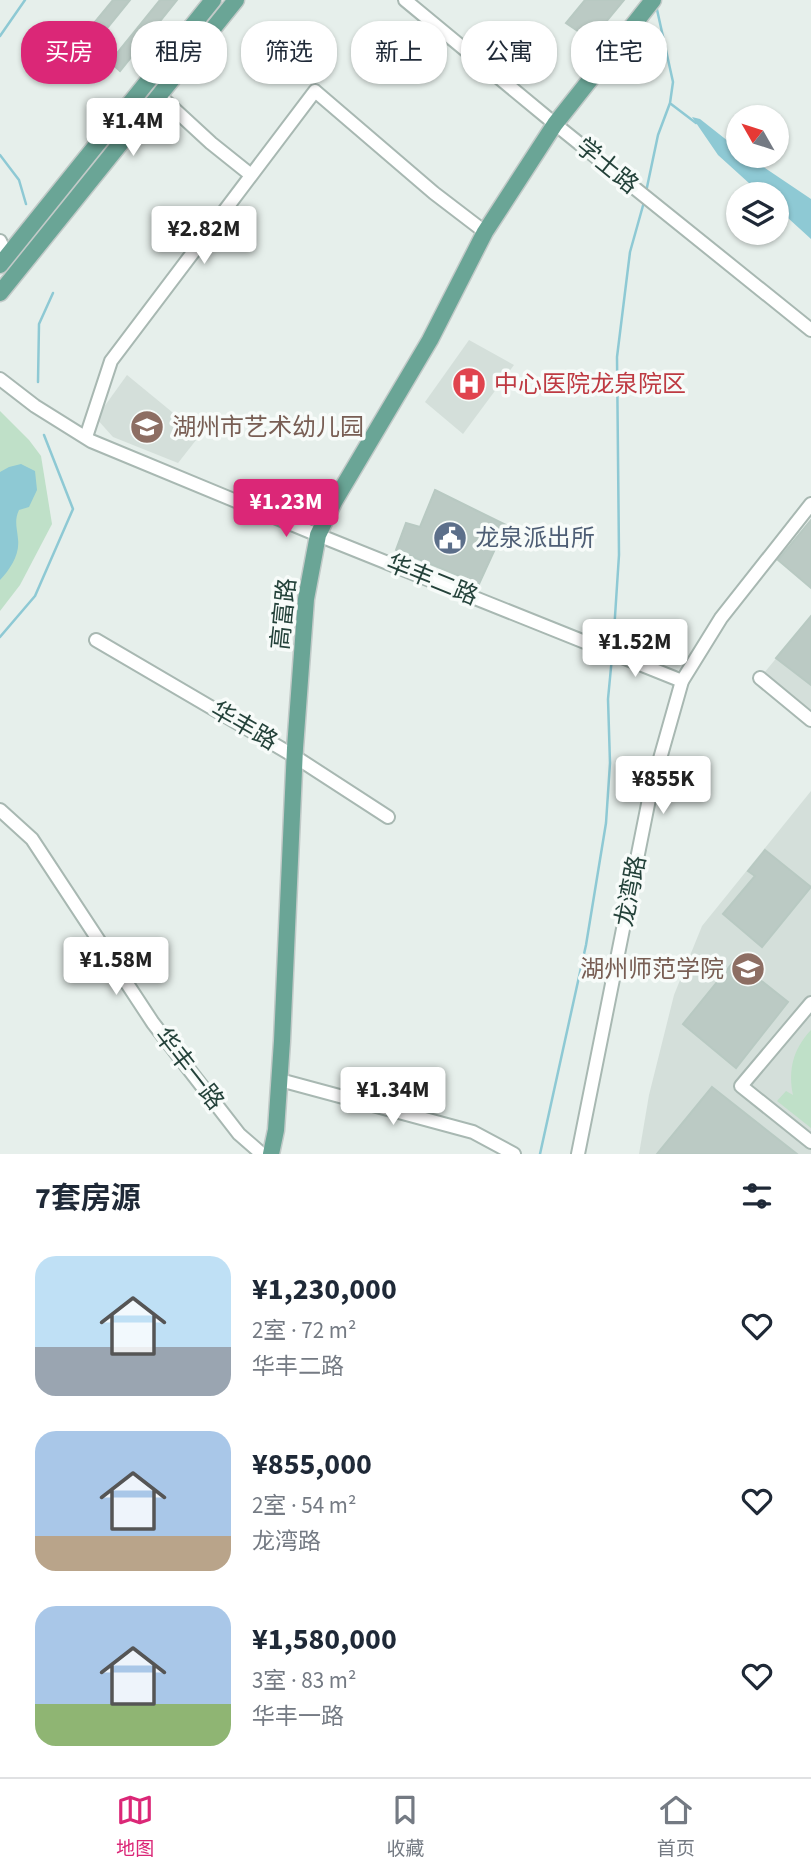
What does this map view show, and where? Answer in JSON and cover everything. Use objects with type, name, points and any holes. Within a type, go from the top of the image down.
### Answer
[{"type":"main road","points":[[2,254],[214,0]]},
{"type":"main road","points":[[0,293],[236,0]]},
{"type":"main road","name":"高富路","points":[[271,1154],[280,1080],[294,755],[306,599],[318,535],[334,502],[430,340],[485,232],[555,124],[650,3]]},
{"type":"street","name":"学士路","points":[[405,0],[811,330]]},
{"type":"street","points":[[86,437],[111,361],[315,91],[434,193],[485,232]]},
{"type":"street","points":[[160,96],[251,175]]},
{"type":"street","name":"华丰二路","points":[[0,379],[36,406],[86,437],[318,535],[601,646],[682,681]]},
{"type":"street","name":"龙湾路","points":[[578,1154],[650,794],[682,681],[721,618],[811,504]]},
{"type":"street","name":"华丰路","points":[[96,640],[294,755],[388,817]]},
{"type":"street","points":[[760,678],[811,720]]},
{"type":"street","name":"华丰一路","points":[[0,810],[32,839],[153,1023],[239,1134],[262,1154]]},
{"type":"street","points":[[811,1003],[741,1086],[811,1142]]},
{"type":"street","points":[[280,1080],[473,1132],[514,1154]]},
{"type":"shaded area","name":"中心医院龙泉院区","points":[[469,340],[514,365],[463,434],[425,402]]},
{"type":"shaded area","name":"湖州市艺术幼儿园","points":[[127,375],[200,435],[178,463],[113,437],[96,418]]},
{"type":"shaded area","points":[[811,616],[811,720],[760,678]]},
{"type":"shaded area","name":"湖州师范学院","points":[[811,791],[811,1154],[639,1154],[649,1095],[674,995],[702,926]]},
{"type":"green space","points":[[0,411],[41,456],[52,524],[20,585],[0,611]]},
{"type":"green space","points":[[811,1030],[811,1128],[777,1101],[786,1091],[793,1095],[793,1060]]},
{"type":"water","points":[[692,117],[700,119],[726,140],[726,162]]},
{"type":"water","points":[[732,168],[765,168],[786,182],[748,182]]},
{"type":"water","points":[[789,184],[811,199],[811,239],[789,219]]},
{"type":"water","points":[[21,464],[35,471],[37,490],[29,507],[19,510],[17,514],[16,556],[0,580],[0,472]]},
{"type":"building","points":[[113,0],[130,0],[113,21],[96,21]]},
{"type":"building","points":[[160,0],[177,0],[160,21],[143,21]]},
{"type":"building","points":[[585,0],[624,0],[607,21],[571,21],[571,26],[566,23]]},
{"type":"building","points":[[131,36],[131,57],[120,71],[117,68],[117,53]]},
{"type":"building","name":"龙泉派出所","points":[[435,490],[506,525],[479,584],[396,550],[406,523],[420,527]]},
{"type":"building","points":[[811,520],[811,588],[778,560]]},
{"type":"building","points":[[811,616],[811,685],[776,658]]},
{"type":"building","points":[[765,850],[811,887],[762,947],[723,914],[755,876],[748,871]]},
{"type":"building","points":[[735,960],[788,1002],[736,1068],[683,1024]]},
{"type":"building","points":[[712,1087],[797,1154],[657,1154]]},
{"type":"waterway","points":[[0,36],[25,0]]},
{"type":"waterway","points":[[646,192],[673,82],[656,5]]},
{"type":"waterway","points":[[671,104],[696,123]]},
{"type":"waterway","points":[[0,155],[19,180],[26,204]]},
{"type":"waterway","points":[[613,647],[619,555],[617,357],[630,252],[644,202]]},
{"type":"waterway","points":[[38,382],[39,324],[53,293]]},
{"type":"waterway","points":[[0,637],[35,596],[73,509],[44,435]]},
{"type":"waterway","points":[[540,1154],[586,945],[606,823],[610,763],[608,699],[612,657]]},
{"type":"place","name":"中心医院龙泉院区","points":[[469,384]]},
{"type":"place","name":"湖州市艺术幼儿园","points":[[147,427]]},
{"type":"place","name":"龙泉派出所","points":[[450,538]]},
{"type":"place","name":"湖州师范学院","points":[[748,969]]}]
